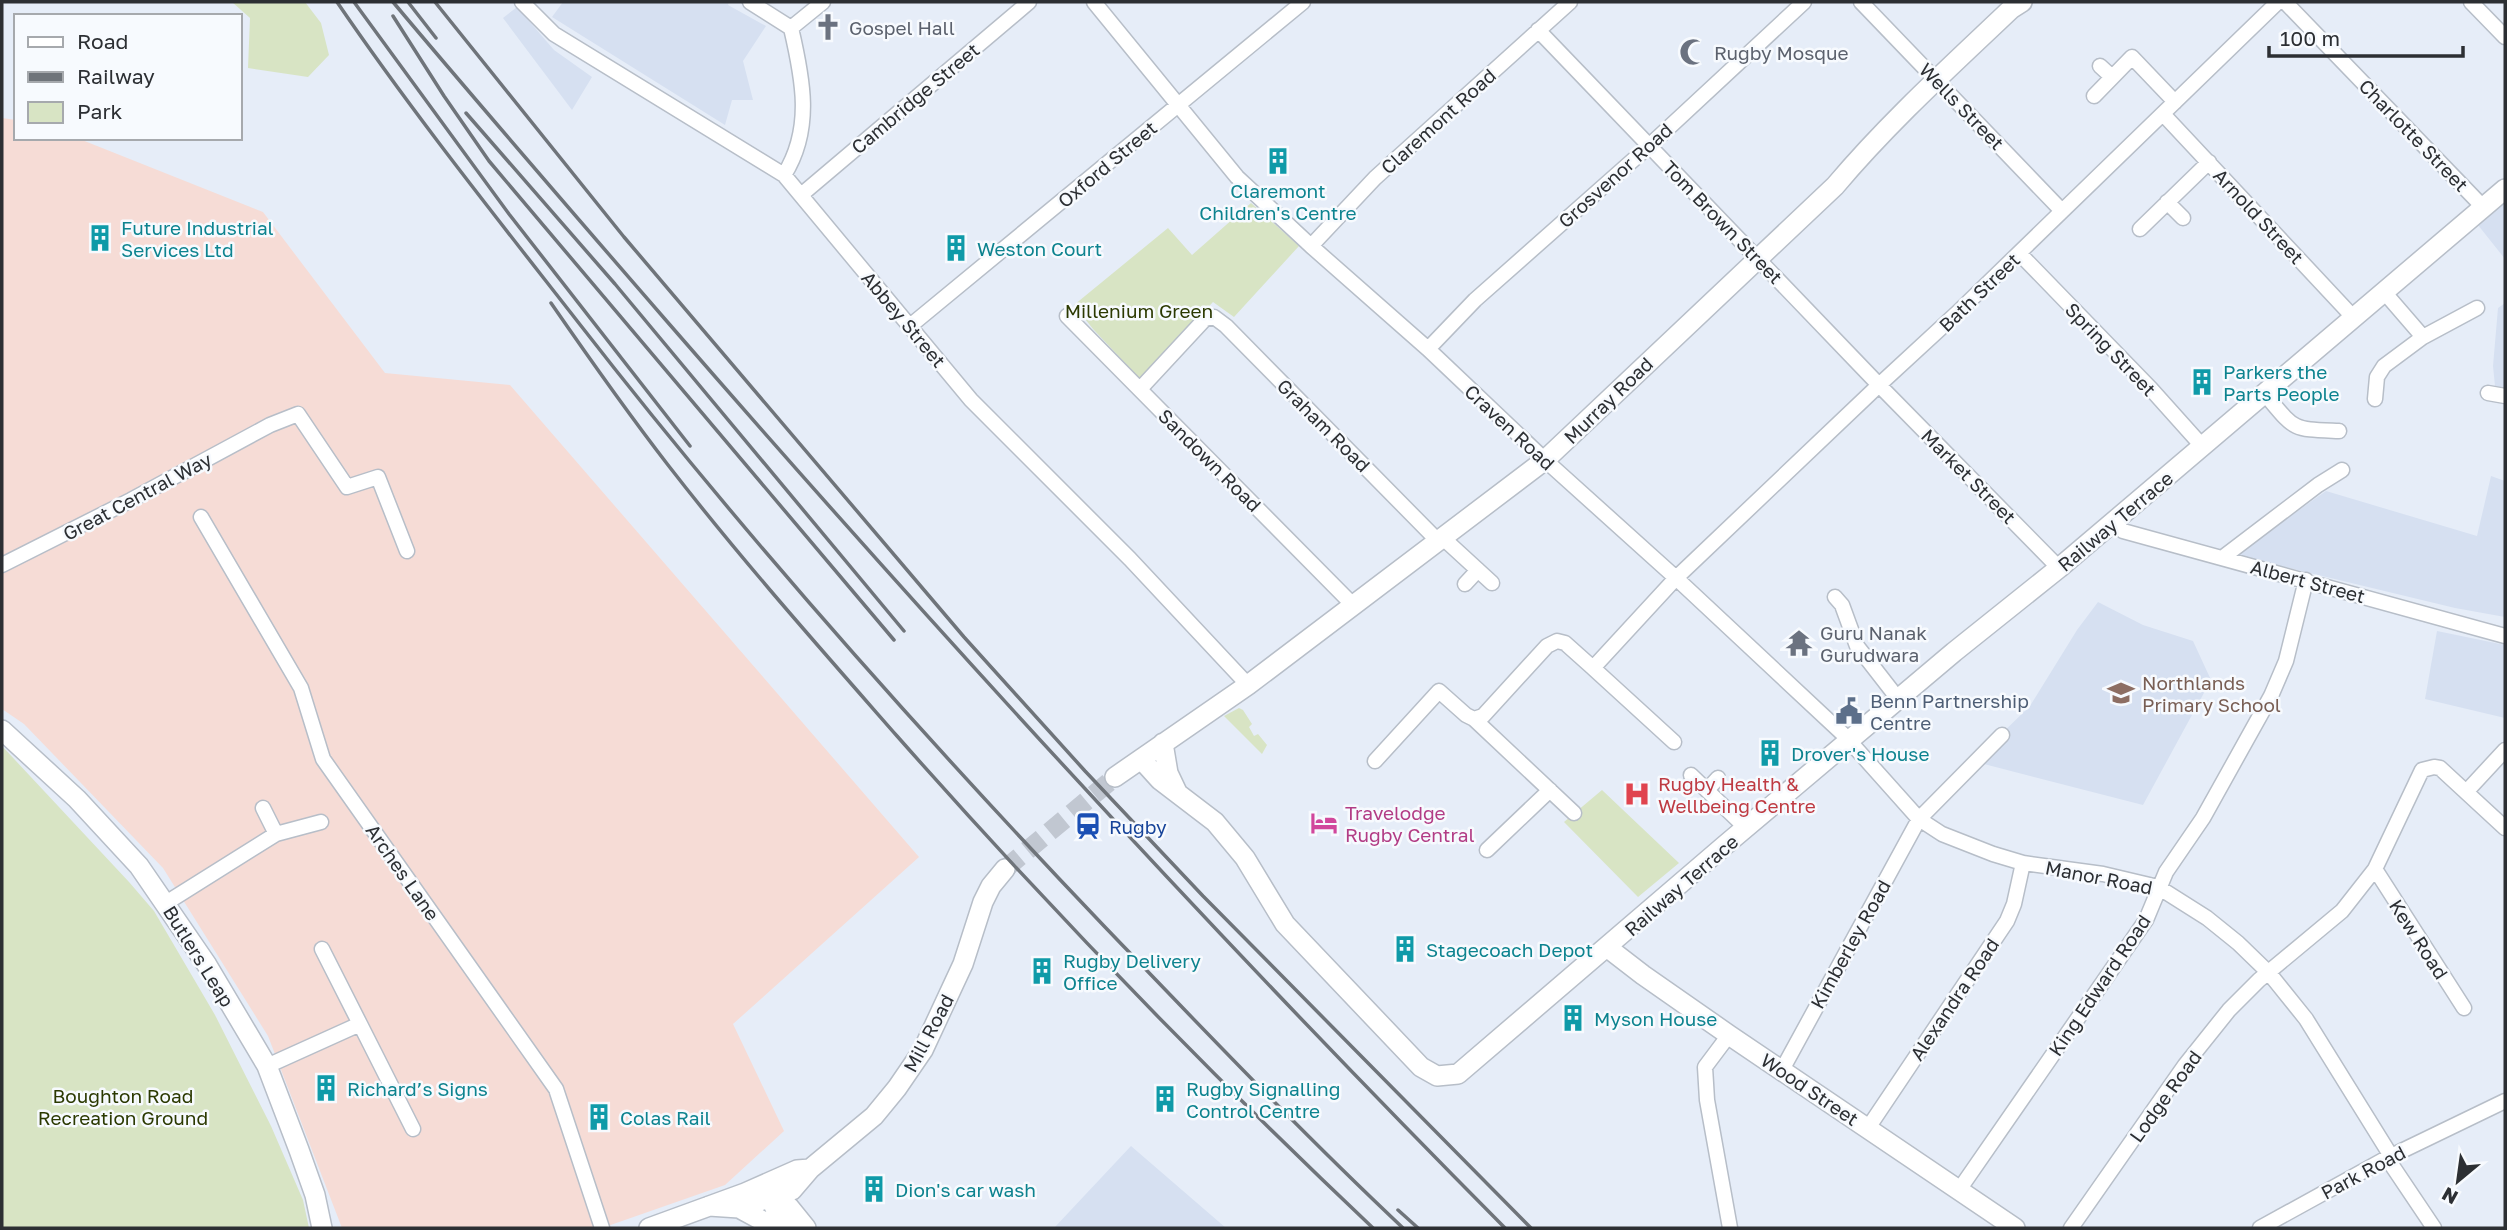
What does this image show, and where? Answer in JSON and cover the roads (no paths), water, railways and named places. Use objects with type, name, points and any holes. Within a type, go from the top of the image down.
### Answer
[{"type":"street","name":"Abbey Street","points":[[522,2],[554,34],[784,175],[971,400],[1130,559],[1248,685]]},
{"type":"street","points":[[750,2],[791,29],[800,64],[803,122],[794,159],[784,175]]},
{"type":"street","points":[[791,29],[823,2]]},
{"type":"street","name":"Cambridge Street","points":[[801,195],[1029,2]]},
{"type":"street","name":"Craven Road","points":[[1094,2],[1222,161],[1311,246],[1429,349],[1545,460],[1850,741]]},
{"type":"street","name":"Oxford Street","points":[[911,326],[1303,2]]},
{"type":"street","name":"Claremont Road","points":[[1311,246],[1376,178],[1570,2]]},
{"type":"street","name":"Grosvenor Road","points":[[1429,349],[1475,300],[1804,2]]},
{"type":"street","name":"Wells Street","points":[[1861,2],[2062,211]]},
{"type":"street","name":"Murray Road","points":[[1153,751],[1248,685],[1545,460],[1835,186],[1858,159],[1937,80],[2022,2]]},
{"type":"street","name":"Bath Street","points":[[1593,668],[1676,578],[1956,314],[2278,2]]},
{"type":"street","name":"Charlotte Street","points":[[2285,2],[2484,208]]},
{"type":"street","points":[[2471,2],[2505,37]]},
{"type":"street","name":"Tom Brown Street","points":[[1538,30],[1879,385]]},
{"type":"street","points":[[2094,96],[2132,57],[2175,102]]},
{"type":"street","points":[[2100,66],[2112,77]]},
{"type":"street","name":"Arnold Street","points":[[2163,114],[2354,318]]},
{"type":"street","points":[[2140,229],[2209,162]]},
{"type":"street","name":"Railway Terrace","points":[[1153,751],[1160,780],[1212,820],[1226,835],[1245,858],[1285,924],[1421,1067],[1437,1076],[1458,1074],[2505,189]]},
{"type":"street","points":[[2167,202],[2183,218]]},
{"type":"street","name":"Spring Street","points":[[2019,253],[2151,389],[2203,447]]},
{"type":"street","points":[[2385,293],[2423,337]]},
{"type":"street","points":[[2375,400],[2377,377],[2384,366],[2423,337],[2477,308]]},
{"type":"street","name":"Sandown Road","points":[[1067,316],[1353,605]]},
{"type":"street","name":"Graham Road","points":[[1140,389],[1205,319],[1214,317],[1441,540],[1492,583]]},
{"type":"street","name":"Market Street","points":[[1879,385],[2059,568]]},
{"type":"street","points":[[2488,393],[2505,396]]},
{"type":"street","points":[[2265,394],[2290,425],[2301,429],[2339,431]]},
{"type":"street","name":"Great Central Way","points":[[2,565],[131,500],[270,425],[298,414],[347,487],[378,477],[407,551]]},
{"type":"street","points":[[2222,558],[2342,470]]},
{"type":"street","name":"Arches Lane","points":[[201,517],[301,688],[323,759],[556,1088],[602,1228]]},
{"type":"street","name":"Albert Street","points":[[2113,522],[2123,531],[2505,636]]},
{"type":"street","points":[[1465,584],[1478,570]]},
{"type":"street","name":"King Edward Road","points":[[1959,1190],[2146,920],[2158,887],[2203,818],[2271,696],[2286,661],[2306,580]]},
{"type":"street","points":[[1842,599],[1857,646],[1899,700]]},
{"type":"street","points":[[1474,719],[1483,716],[1547,646],[1557,640],[1565,643],[1674,742]]},
{"type":"street","points":[[1374,761],[1439,691],[1474,719],[1574,813]]},
{"type":"street","name":"Butlers Leap","points":[[2,730],[77,799],[139,866],[207,965],[267,1066],[311,1184],[323,1228]]},
{"type":"street","name":"Kimberley Road","points":[[1782,1070],[1919,819],[2002,735]]},
{"type":"street","name":"Manor Road","points":[[1850,741],[1919,819],[1942,834],[2023,863],[2103,874],[2158,887],[2207,918],[2269,973],[2306,1019],[2434,1228]]},
{"type":"street","points":[[2505,750],[2467,791],[2505,828]]},
{"type":"street","points":[[1115,777],[1153,751],[1168,773],[1177,793]]},
{"type":"street","name":"Lodge Road","points":[[2071,1228],[2185,1065],[2229,1010],[2342,911],[2375,869],[2423,769],[2440,768],[2467,791]]},
{"type":"street","points":[[1691,775],[1746,828]]},
{"type":"street","points":[[1707,790],[1718,778]]},
{"type":"street","points":[[1487,850],[1550,790]]},
{"type":"street","points":[[263,808],[276,834]]},
{"type":"street","points":[[166,903],[276,834],[321,822]]},
{"type":"street","name":"Alexandra Road","points":[[1868,1128],[2007,921],[2014,904],[2023,863]]},
{"type":"street","name":"Mill Road","points":[[810,1169],[874,1116],[923,1049],[963,964],[990,886],[1005,869]]},
{"type":"street","name":"Kew Road","points":[[2375,869],[2464,1008]]},
{"type":"street","name":"Wood Street","points":[[1608,948],[1729,1035],[2015,1228]]},
{"type":"street","points":[[322,949],[413,1129]]},
{"type":"street","points":[[267,1066],[360,1024]]},
{"type":"street","points":[[1729,1035],[1711,1057],[1705,1068],[1705,1077],[1730,1228]]},
{"type":"street","name":"Park Road","points":[[2260,1228],[2389,1157],[2505,1101]]},
{"type":"street","points":[[649,1228],[709,1206],[739,1202],[769,1191],[797,1170],[810,1169]]},
{"type":"street","points":[[790,1198],[810,1169]]},
{"type":"street","points":[[769,1191],[790,1198],[806,1228]]},
{"type":"street","points":[[769,1191],[784,1228]]},
{"type":"street","points":[[739,1202],[776,1228]]},
{"type":"tunnel","points":[[1005,869],[1115,777]]},
{"type":"railway","points":[[337,2],[485,204],[640,401],[833,630],[1104,926],[1289,1117],[1403,1228]]},
{"type":"railway","points":[[354,2],[509,214],[690,446]]},
{"type":"railway","points":[[393,2],[766,435],[972,666],[1182,894],[1505,1228]]},
{"type":"railway","points":[[408,2],[436,38]]},
{"type":"railway","points":[[435,2],[624,237],[964,637],[1203,896],[1531,1228]]},
{"type":"railway","points":[[393,16],[489,161],[894,640]]},
{"type":"railway","points":[[466,113],[615,284],[904,631]]},
{"type":"railway","points":[[551,303],[695,500],[897,736],[1129,987],[1373,1228]]},
{"type":"railway","points":[[1398,1210],[1418,1228]]},
{"type":"place","name":"Gospel Hall","points":[[828,27]]},
{"type":"place","name":"Rugby Mosque","points":[[1693,52]]},
{"type":"place","name":"Claremont Children's Centre","points":[[1278,161]]},
{"type":"place","name":"Future Industrial Services Ltd","points":[[100,238]]},
{"type":"place","name":"Weston Court","points":[[956,248]]},
{"type":"place","name":"Parkers the Parts People","points":[[2202,382]]},
{"type":"place","name":"Guru Nanak Gurudwara","points":[[1799,643]]},
{"type":"place","name":"Northlands Primary School","points":[[2121,693]]},
{"type":"place","name":"Benn Partnership Centre","points":[[1849,711]]},
{"type":"place","name":"Drover's House","points":[[1770,753]]},
{"type":"place","name":"Rugby Health & Wellbeing Centre","points":[[1637,794]]},
{"type":"place","name":"Travelodge Rugby Central","points":[[1324,823]]},
{"type":"place","name":"Rugby","points":[[1088,826]]},
{"type":"place","name":"Stagecoach Depot","points":[[1405,949]]},
{"type":"place","name":"Rugby Delivery Office","points":[[1042,971]]},
{"type":"place","name":"Myson House","points":[[1573,1018]]},
{"type":"place","name":"Richard’s Signs","points":[[326,1088]]},
{"type":"place","name":"Rugby Signalling Control Centre","points":[[1165,1099]]},
{"type":"place","name":"Colas Rail","points":[[599,1117]]},
{"type":"place","name":"Dion's car wash","points":[[874,1189]]},
{"type":"park label","name":"Millenium Green","points":[[1139,310]]},
{"type":"park label","name":"Boughton Road Recreation Ground","points":[[123,1106]]}]
